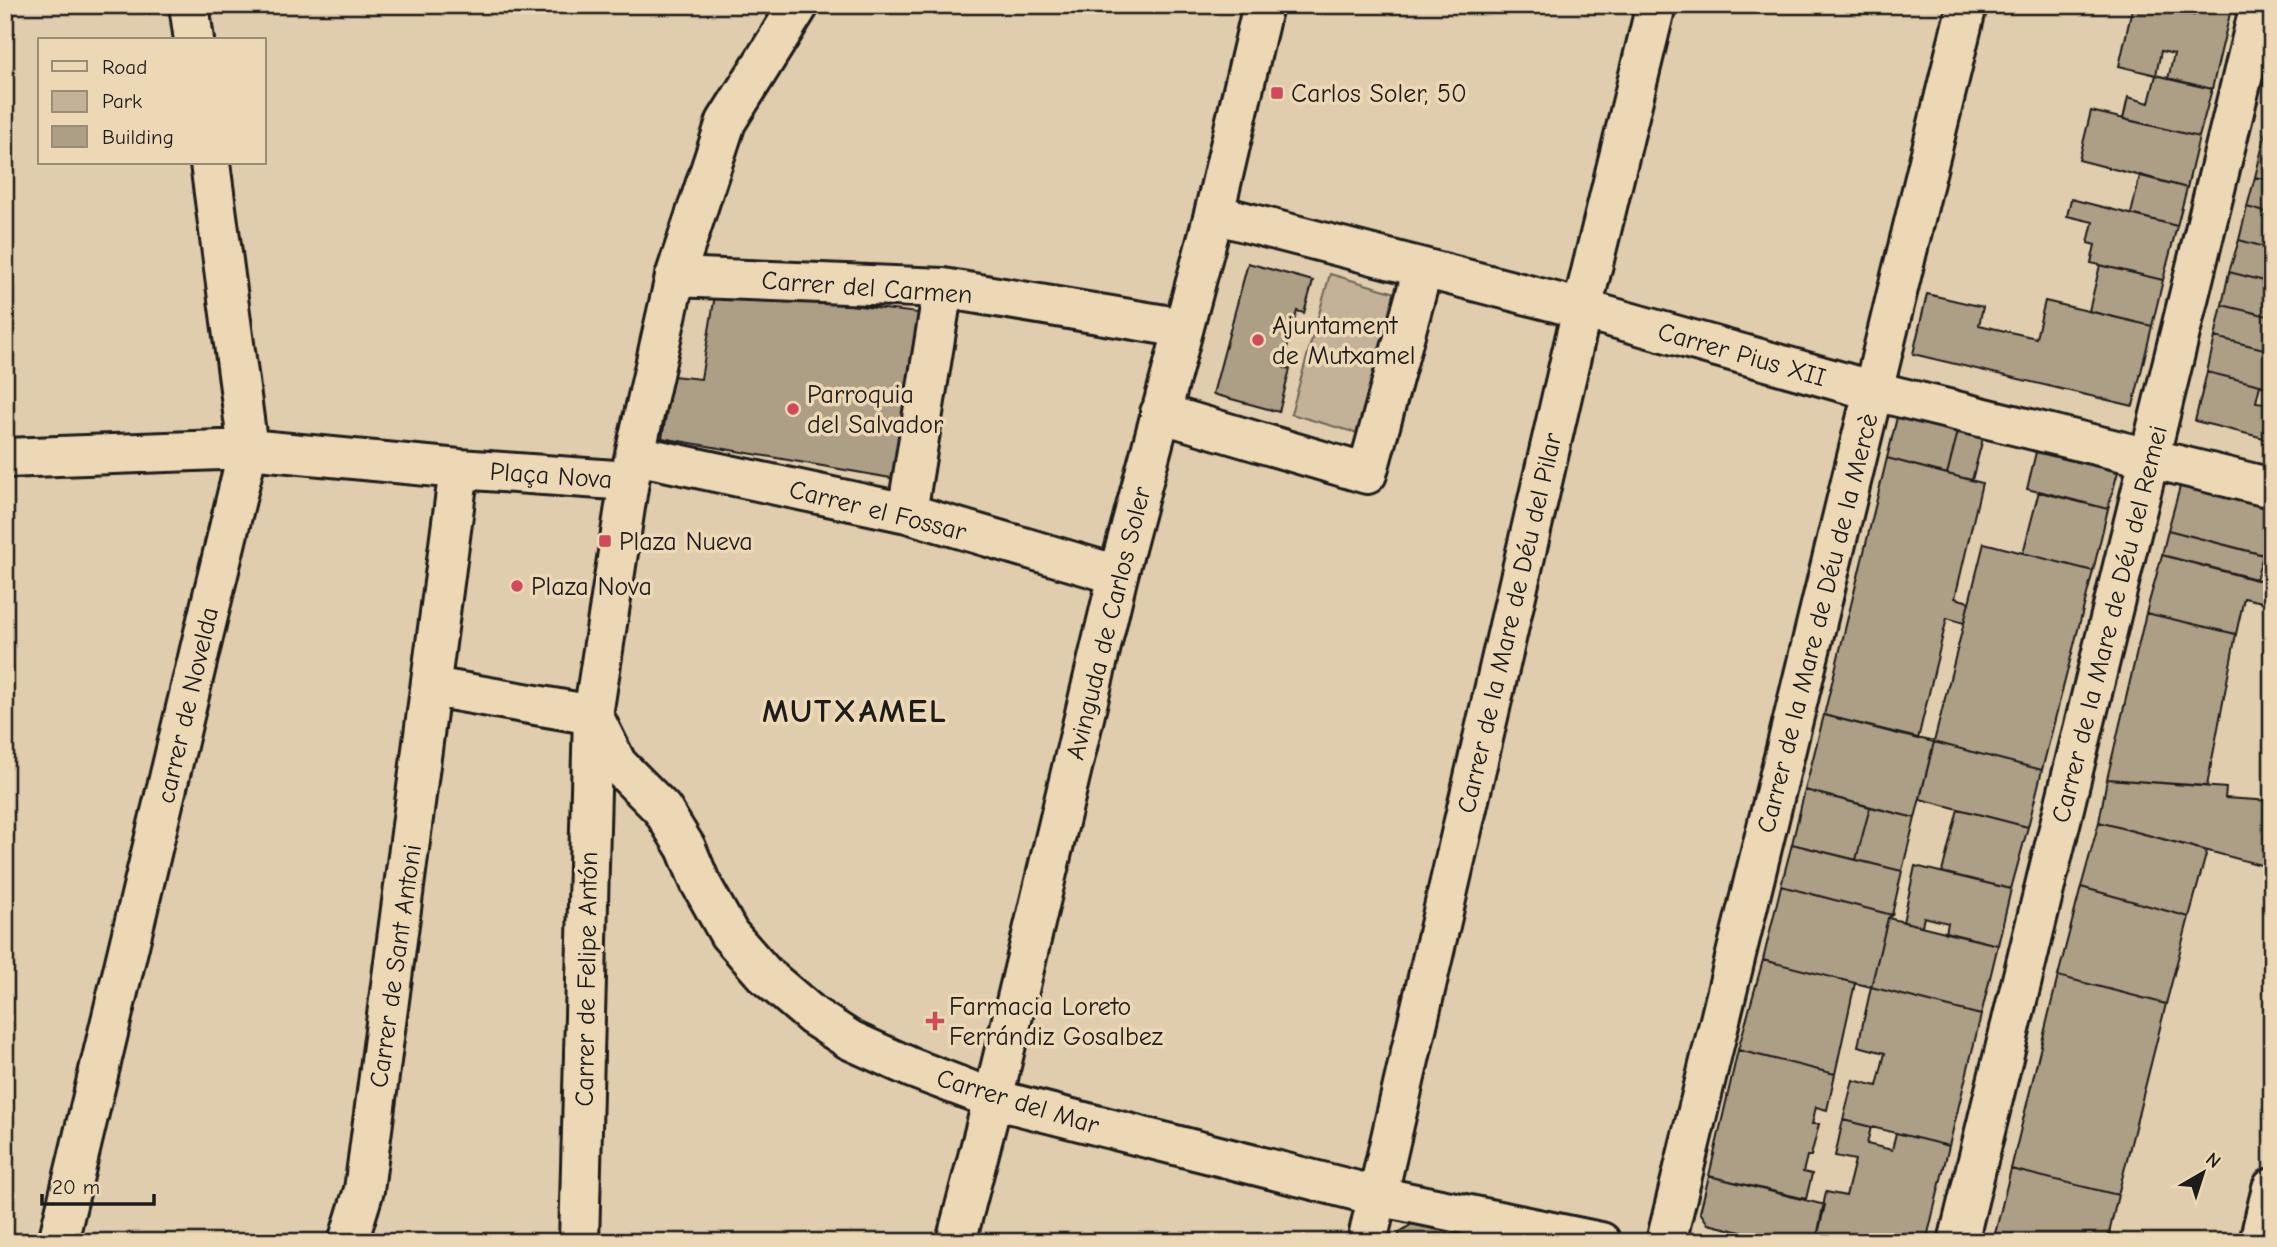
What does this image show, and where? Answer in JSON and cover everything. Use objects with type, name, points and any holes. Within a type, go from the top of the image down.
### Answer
[{"type":"street","points":[[189,5],[194,38]]},
{"type":"street","points":[[633,468],[675,277],[726,122],[799,5]]},
{"type":"street","name":"Avinguda de Carlos Soler","points":[[956,1242],[993,1099],[1118,575],[1214,214],[1263,5]]},
{"type":"street","name":"Carrer de la Mare de Déu del Pilar","points":[[1367,1242],[1582,309],[1657,5]]},
{"type":"street","name":"Carrer de la Mare de Déu de la Mercè","points":[[1666,1242],[1967,5]]},
{"type":"street","name":"Carrer de la Mare de Déu del Remei","points":[[1958,1242],[2260,5]]},
{"type":"street","name":"carrer de Novelda","points":[[58,1242],[248,449],[210,164]]},
{"type":"street","name":"Carrer Pius XII","points":[[1214,214],[1582,309],[1874,391],[2272,488]]},
{"type":"street","points":[[1160,414],[1367,474],[1423,268]]},
{"type":"street","name":"Carrer del Carmen","points":[[675,277],[943,288],[1183,328]]},
{"type":"street","points":[[907,513],[943,288]]},
{"type":"street","points":[[5,458],[248,449],[459,469]]},
{"type":"street","name":"Plaça Nova","points":[[432,687],[459,469],[633,468],[593,715]]},
{"type":"street","name":"Carrer el Fossar","points":[[633,468],[907,513],[1118,575]]},
{"type":"street","points":[[432,687],[593,715]]},
{"type":"street","name":"Carrer de Sant Antoni","points":[[348,1242],[365,1189],[432,687]]},
{"type":"street","name":"Carrer del Mar","points":[[593,715],[617,764],[662,808],[686,848],[700,882],[729,934],[765,975],[813,1016],[850,1040],[912,1068],[993,1099],[1377,1196],[1601,1242]]},
{"type":"street","name":"Carrer de Felipe Antón","points":[[579,1242],[593,715]]},
{"type":"street","points":[[2259,1242],[2272,1188]]},
{"type":"green space","points":[[1330,274],[1420,300],[1381,440],[1291,414]]},
{"type":"building","points":[[2133,5],[2172,5],[2171,9],[2194,15],[2196,5],[2232,5],[2212,89],[2168,79],[2174,54],[2161,51],[2156,75],[2119,66]]},
{"type":"building","points":[[2156,75],[2212,89],[2199,137],[2123,119],[2128,97],[2149,103]]},
{"type":"building","points":[[2091,111],[2199,137],[2187,188],[2079,160]]},
{"type":"building","points":[[2268,124],[2272,125],[2272,181],[2255,177]]},
{"type":"building","points":[[2140,175],[2187,188],[2177,226],[2131,214]]},
{"type":"building","points":[[2255,177],[2272,181],[2272,214],[2247,207]]},
{"type":"building","points":[[2071,199],[2177,226],[2163,280],[2091,263],[2095,245],[2088,243],[2093,222],[2067,216]]},
{"type":"building","points":[[2247,207],[2272,214],[2272,249],[2239,240]]},
{"type":"building","points":[[2239,240],[2272,249],[2272,283],[2229,272]]},
{"type":"building","name":"Ajuntament de Mutxamel","points":[[1248,263],[1313,281],[1304,313],[1297,311],[1282,367],[1290,369],[1279,412],[1213,394]]},
{"type":"building","points":[[2100,265],[2163,280],[2152,326],[2089,311]]},
{"type":"building","points":[[2229,272],[2272,283],[2272,317],[2222,305]]},
{"type":"building","name":"Parroquia del Salvador","points":[[716,289],[935,315],[908,481],[662,438],[673,376],[701,379]]},
{"type":"building","points":[[1927,294],[1983,307],[1979,325],[2036,338],[2045,301],[2152,326],[2133,406],[1913,354]]},
{"type":"building","points":[[2222,305],[2272,317],[2272,351],[2215,337]]},
{"type":"building","points":[[2215,337],[2272,351],[2272,388],[2207,372]]},
{"type":"building","points":[[2207,372],[2260,385],[2256,402],[2272,404],[2272,440],[2195,421]]},
{"type":"building","points":[[1900,405],[1961,420],[1947,474],[1887,458]]},
{"type":"building","points":[[1961,420],[1986,427],[1972,480],[1947,474]]},
{"type":"building","points":[[2038,444],[2120,464],[2108,509],[2027,489]]},
{"type":"building","points":[[1887,458],[1982,483],[1955,598],[1969,602],[1964,623],[1947,618],[1918,739],[1824,715]]},
{"type":"building","points":[[2183,476],[2272,499],[2272,557],[2168,530]]},
{"type":"building","points":[[2039,491],[2108,509],[2093,571],[2023,553]]},
{"type":"building","points":[[2168,530],[2263,555],[2256,580],[2162,555]]},
{"type":"building","points":[[1984,543],[2093,571],[2042,770],[1934,742]]},
{"type":"building","points":[[2162,555],[2272,583],[2267,603],[2244,598],[2236,634],[2146,613]]},
{"type":"building","points":[[2146,613],[2236,634],[2207,786],[2107,779]]},
{"type":"building","points":[[1824,715],[1934,742],[1915,818],[1805,790]]},
{"type":"building","points":[[1934,742],[2042,770],[2028,827],[1920,799]]},
{"type":"building","points":[[2107,779],[2226,788],[2225,798],[2272,801],[2272,868],[2099,822]]},
{"type":"building","points":[[1805,790],[1870,807],[1856,860],[1792,844]]},
{"type":"building","points":[[1870,807],[1915,818],[1902,871],[1856,860]]},
{"type":"building","points":[[1958,809],[2028,827],[2011,889],[1942,872]]},
{"type":"building","points":[[2099,822],[2207,851],[2189,917],[2081,887]]},
{"type":"building","points":[[1792,844],[1902,871],[1892,915],[1781,886]]},
{"type":"building","points":[[1915,866],[2011,889],[1998,945],[1946,933],[1948,923],[1924,917],[1922,926],[1903,922]]},
{"type":"building","points":[[1781,886],[1892,915],[1888,918],[1871,987],[1763,960]]},
{"type":"building","points":[[2081,887],[2189,917],[2166,1004],[2058,976]]},
{"type":"building","points":[[1888,918],[1998,945],[1981,1015],[1871,987]]},
{"type":"building","points":[[1763,960],[1855,983],[1835,1074],[1738,1050]]},
{"type":"building","points":[[2058,976],[2166,1004],[2118,1195],[2011,1169]]},
{"type":"building","points":[[1871,987],[1981,1015],[1949,1146],[1843,1120],[1853,1080],[1877,1086],[1885,1053],[1858,1046]]},
{"type":"building","points":[[1738,1050],[1835,1074],[1827,1110],[1816,1107],[1812,1124],[1819,1124],[1811,1156],[1807,1156],[1803,1172],[1812,1174],[1806,1199],[1709,1176]]},
{"type":"building","points":[[1843,1120],[1871,1127],[1867,1144],[1892,1150],[1896,1133],[1949,1146],[1926,1242],[1816,1242],[1826,1192],[1846,1196],[1855,1160],[1835,1156]]},
{"type":"building","points":[[2011,1169],[2118,1195],[2107,1242],[1993,1242]]},
{"type":"building","points":[[1709,1176],[1825,1205],[1816,1242],[1782,1242],[1708,1224],[1700,1212]]},
{"type":"building","points":[[1415,1222],[1498,1242],[1397,1242],[1400,1232]]},
{"type":"place","name":"Carlos Soler, 50","points":[[1277,93]]},
{"type":"place","name":"Ajuntament de Mutxamel","points":[[1258,340]]},
{"type":"place","name":"Parroquia del Salvador","points":[[793,409]]},
{"type":"place","name":"Plaza Nueva","points":[[605,541]]},
{"type":"place","name":"Plaza Nova","points":[[517,586]]},
{"type":"place","name":"Farmacia Loreto Ferrándiz Gosalbez","points":[[935,1021]]},
{"type":"district","name":"MUTXAMEL","points":[[855,710]]}]
